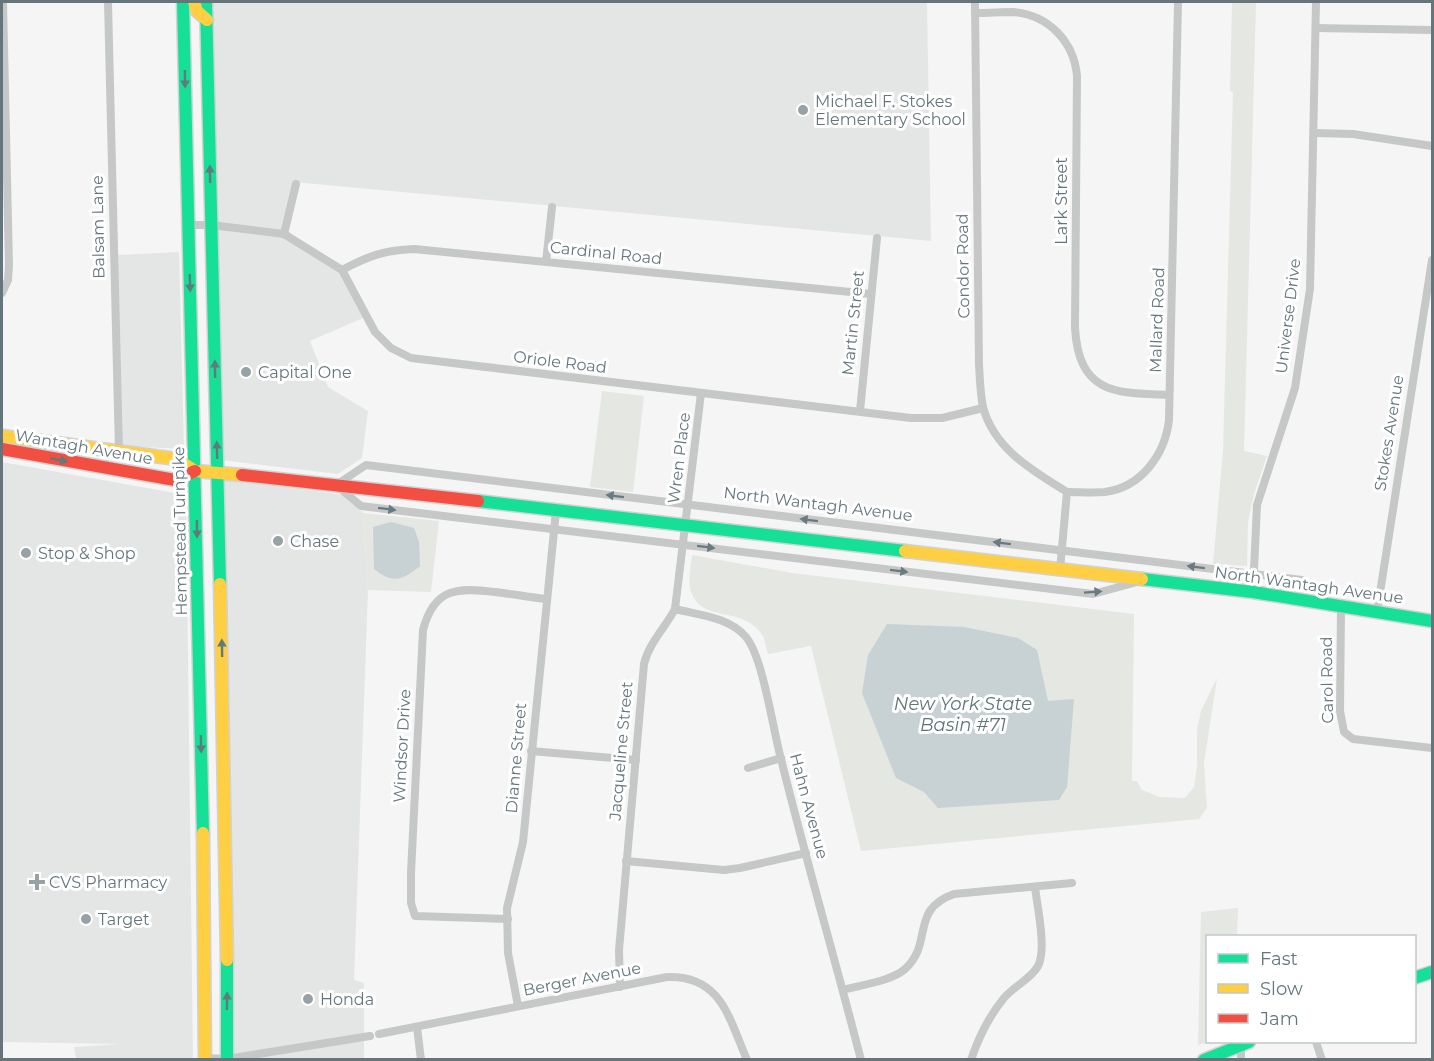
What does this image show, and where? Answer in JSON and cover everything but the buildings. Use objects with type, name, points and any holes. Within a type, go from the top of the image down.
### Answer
[{"type":"main road","name":"Hempstead Turnpike","points":[[183,2],[205,938],[205,1059]]},
{"type":"main road","points":[[195,2],[197,10],[207,20]]},
{"type":"main road","points":[[206,2],[228,920],[226,1059]]},
{"type":"main road","points":[[183,20],[207,20]]},
{"type":"main road","name":"Wantagh Avenue","points":[[2,436],[177,459],[195,471],[217,473]]},
{"type":"main road","name":"Wantagh Avenue","points":[[2,449],[175,480],[195,471]]},
{"type":"main road","name":"North Wantagh Avenue","points":[[217,473],[1253,592],[1432,621]]},
{"type":"main road","points":[[1416,977],[1432,972]]},
{"type":"main road","points":[[1204,1059],[1245,1043]]},
{"type":"street","points":[[2,293],[8,280],[9,265],[3,2]]},
{"type":"street","name":"Balsam Lane","points":[[108,2],[119,452]]},
{"type":"street","name":"Condor Road","points":[[975,2],[979,364],[983,408],[999,438],[1014,456],[1067,492]]},
{"type":"street","name":"Mallard Road","points":[[1067,492],[1104,492],[1133,481],[1148,469],[1158,456],[1167,436],[1178,2]]},
{"type":"street","name":"Universe Drive","points":[[1253,592],[1257,505],[1295,388],[1310,289],[1316,2]]},
{"type":"street","name":"Lark Street","points":[[975,14],[1015,12],[1036,18],[1054,29],[1072,53],[1077,76],[1075,328],[1078,355],[1090,376],[1107,388],[1123,393],[1169,395]]},
{"type":"street","points":[[1316,28],[1432,30]]},
{"type":"street","points":[[1314,133],[1353,134],[1432,146]]},
{"type":"street","points":[[284,234],[296,184]]},
{"type":"street","points":[[546,262],[552,207]]},
{"type":"street","points":[[188,225],[211,225],[284,234],[342,270]]},
{"type":"street","name":"Martin Street","points":[[860,411],[877,238]]},
{"type":"street","name":"Cardinal Road","points":[[342,270],[378,253],[414,249],[871,294]]},
{"type":"street","name":"Stokes Avenue","points":[[1377,612],[1432,260]]},
{"type":"street","name":"Oriole Road","points":[[342,270],[375,332],[391,348],[411,358],[926,418],[942,418],[983,408]]},
{"type":"street","name":"Wren Place","points":[[686,526],[701,393]]},
{"type":"street","name":"North Wantagh Avenue","points":[[1144,580],[1093,594],[361,506],[336,485],[366,465],[1302,580]]},
{"type":"street","points":[[1060,570],[1067,492]]},
{"type":"street","name":"Dianne Street","points":[[518,1006],[508,953],[507,908],[523,842],[556,512]]},
{"type":"street","name":"Jacqueline Street","points":[[620,987],[618,950],[646,653],[654,639],[667,625],[675,609],[686,526]]},
{"type":"street","name":"Windsor Drive","points":[[508,920],[415,916],[411,903],[423,630],[434,604],[444,595],[456,590],[473,589],[546,599]]},
{"type":"street","name":"Carol Road","points":[[1341,607],[1340,711],[1344,732],[1353,739],[1432,748]]},
{"type":"street","name":"Hahn Avenue","points":[[675,609],[721,620],[734,626],[745,636],[757,659],[861,1059]]},
{"type":"street","points":[[531,751],[636,760]]},
{"type":"street","points":[[748,768],[781,758]]},
{"type":"street","points":[[626,861],[724,870],[806,853]]},
{"type":"street","points":[[843,990],[892,976],[906,968],[916,953],[928,912],[933,904],[942,898],[954,894],[1072,883]]},
{"type":"street","points":[[971,1059],[1003,999],[1031,975],[1038,965],[1041,942],[1035,887]]},
{"type":"street","name":"Berger Avenue","points":[[205,1059],[226,1059],[374,1035],[518,1006],[682,977],[711,989],[721,1002],[747,1059]]},
{"type":"street","points":[[417,1027],[421,1059]]},
{"type":"street","points":[[1241,1059],[1245,1043]]},
{"type":"street","points":[[1317,1043],[1322,1059]]},
{"type":"shaded area","points":[[206,2],[927,2],[931,241],[294,182],[283,231],[337,269],[363,318],[310,341],[328,387],[368,411],[362,458],[338,474],[221,460]]},
{"type":"shaded area","points":[[1232,2],[1256,2],[1244,451],[1267,456],[1254,494],[1248,522],[1247,566],[1213,564],[1223,451],[1233,92],[1230,91]]},
{"type":"shaded area","points":[[179,252],[184,449],[122,446],[117,255]]},
{"type":"shaded area","points":[[602,391],[644,396],[633,492],[590,487]]},
{"type":"shaded area","points":[[2,462],[186,495],[193,1059],[76,1059],[74,1047],[120,1044],[2,1042]]},
{"type":"shaded area","points":[[221,478],[344,495],[363,513],[368,590],[354,980],[364,983],[364,1059],[234,1059]]},
{"type":"shaded area","points":[[363,513],[439,521],[431,592],[368,590]]},
{"type":"shaded area","points":[[692,555],[792,573],[1134,614],[1132,781],[1137,781],[1142,790],[1160,797],[1185,798],[1194,787],[1197,767],[1197,729],[1201,711],[1217,678],[1204,763],[1207,808],[1199,819],[861,851],[811,646],[768,654],[763,636],[754,626],[744,620],[702,607],[695,600],[690,588]]},
{"type":"shaded area","points":[[1238,908],[1237,935],[1206,935],[1206,1043],[1198,1045],[1201,912]]},
{"type":"water","points":[[391,522],[414,528],[419,542],[420,566],[397,579],[387,577],[374,569],[373,527]]},
{"type":"water","name":"New York State Basin #71","points":[[887,624],[964,627],[1018,638],[1037,650],[1048,701],[1074,699],[1067,787],[1059,800],[938,808],[924,792],[896,778],[862,693],[868,655]]},
{"type":"traffic: fast","points":[[183,2],[203,833]]},
{"type":"traffic: fast","points":[[206,2],[220,584]]},
{"type":"traffic: fast","points":[[478,501],[905,551]]},
{"type":"traffic: fast","points":[[1142,579],[1253,592],[1432,621]]},
{"type":"traffic: fast","points":[[227,960],[227,1060]]},
{"type":"traffic: fast","points":[[1416,977],[1432,972]]},
{"type":"traffic: fast","points":[[1204,1060],[1246,1043]]},
{"type":"traffic: slow","points":[[194,2],[197,11],[207,20]]},
{"type":"traffic: slow","points":[[2,436],[177,459],[195,471],[242,475]]},
{"type":"traffic: slow","points":[[905,551],[1142,579]]},
{"type":"traffic: slow","points":[[220,584],[227,960]]},
{"type":"traffic: slow","points":[[203,833],[205,1060]]},
{"type":"traffic: jam","points":[[2,449],[175,480],[195,471]]},
{"type":"traffic: jam","points":[[242,475],[478,501]]},
{"type":"place","name":"Michael F. Stokes Elementary School","points":[[803,110]]},
{"type":"place","name":"Capital One","points":[[246,372]]},
{"type":"place","name":"Chase","points":[[278,541]]},
{"type":"place","name":"Stop & Shop","points":[[26,553]]},
{"type":"place","name":"CVS Pharmacy","points":[[37,882]]},
{"type":"place","name":"Target","points":[[86,919]]},
{"type":"place","name":"Honda","points":[[308,999]]}]
